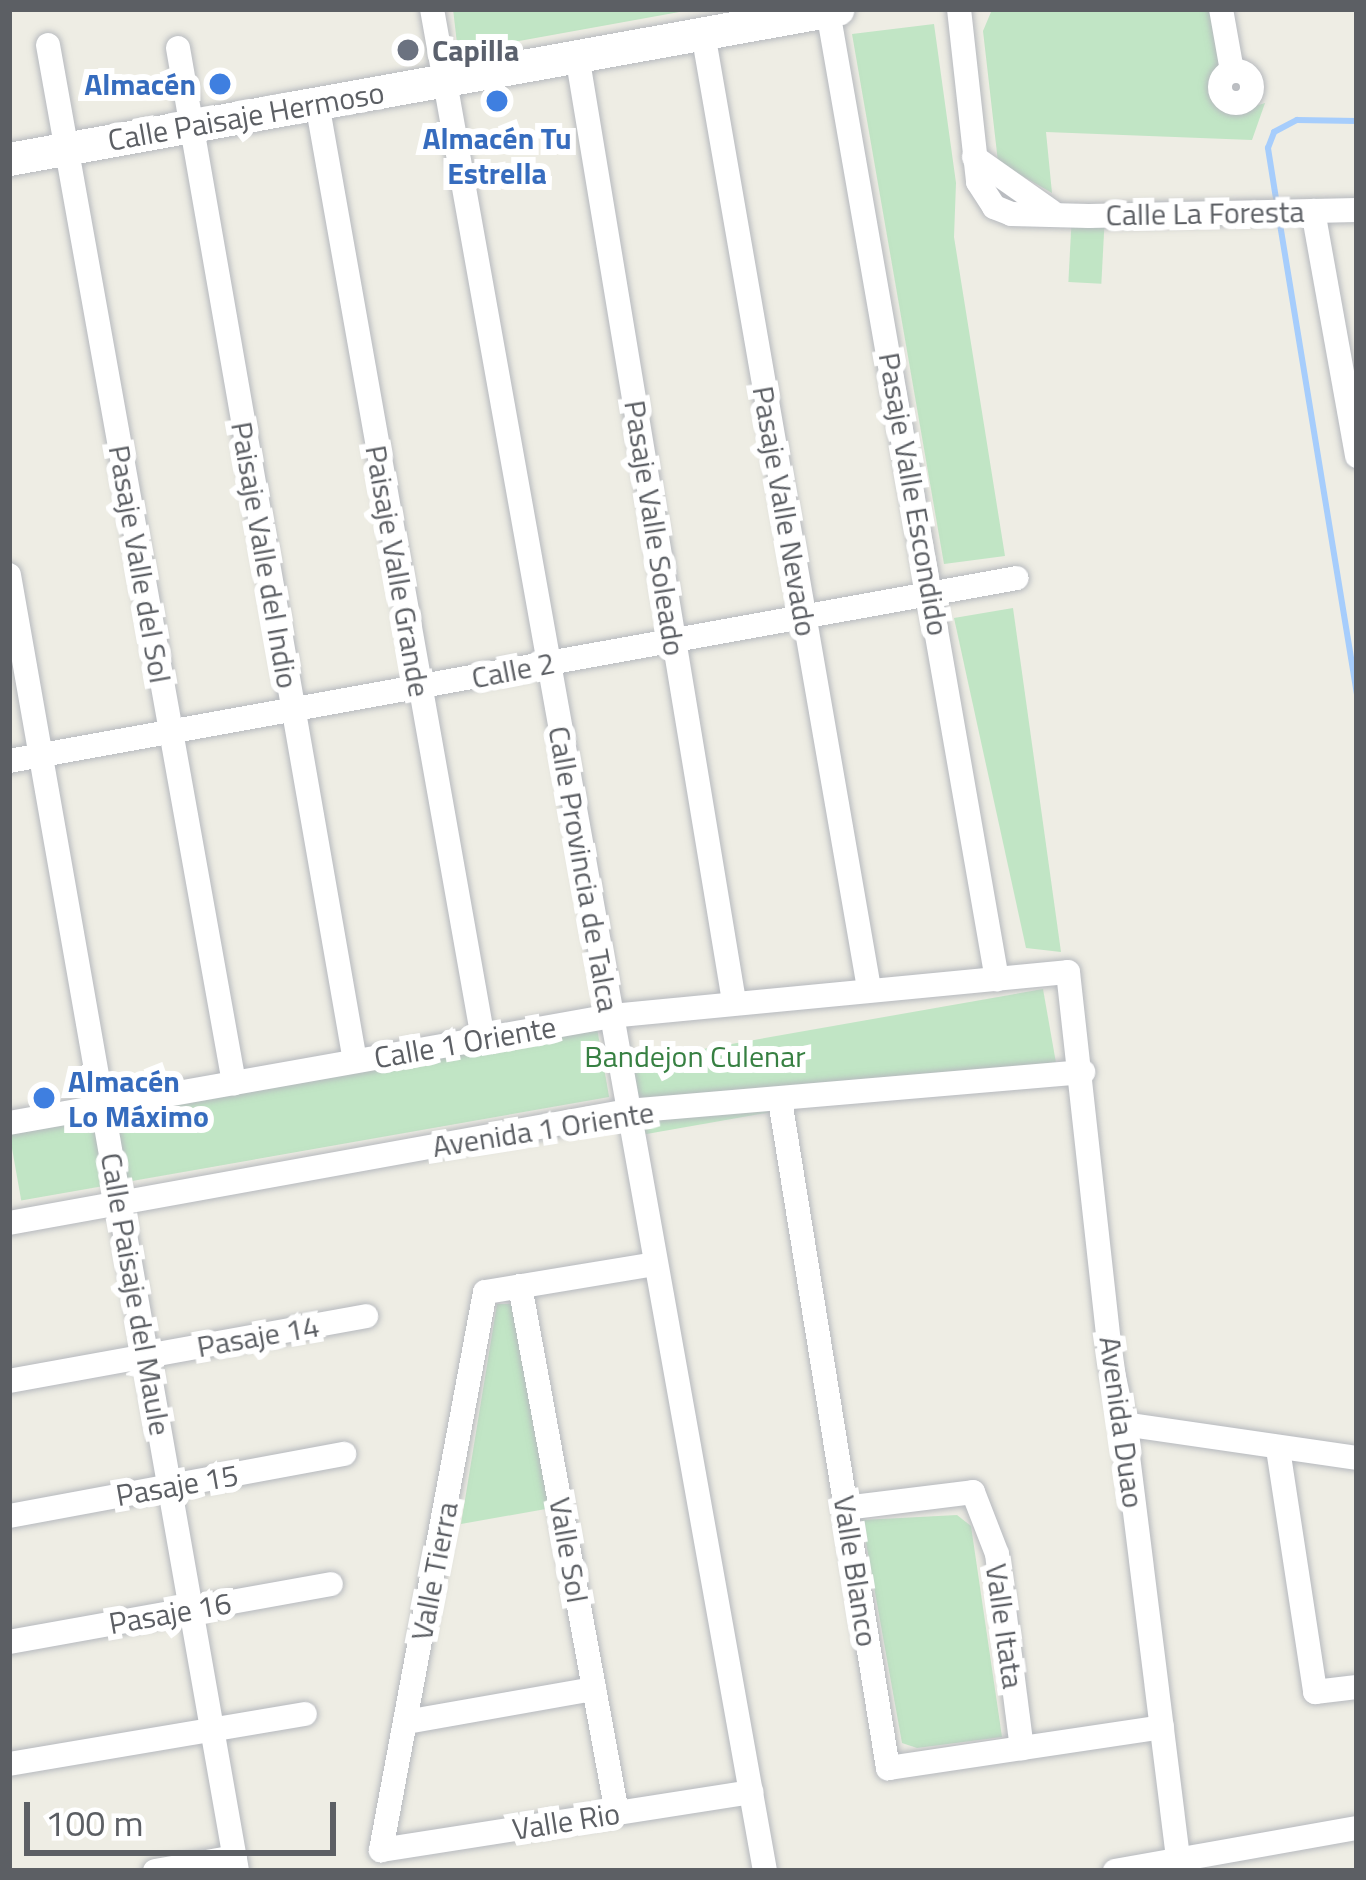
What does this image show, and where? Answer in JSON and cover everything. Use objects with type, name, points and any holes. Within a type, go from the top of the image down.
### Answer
[{"type":"street","name":"Calle Provincia de Talca","points":[[432,9],[765,1871]]},
{"type":"street","name":"Calle La Foresta","points":[[958,9],[974,158],[1052,212],[1357,210]]},
{"type":"street","points":[[1221,9],[1232,71]]},
{"type":"street","name":"Calle Paisaje Hermoso","points":[[9,159],[833,10]]},
{"type":"street","name":"Pasaje Valle Escondido","points":[[833,10],[997,979]]},
{"type":"street","name":"Pasaje Valle Nevado","points":[[704,33],[869,988]]},
{"type":"street","name":"Pasaje Valle del Sol","points":[[48,45],[234,1083]]},
{"type":"street","name":"Paisaje Valle del Indio","points":[[178,48],[355,1061]]},
{"type":"street","name":"Pasaje Valle Soleado","points":[[577,55],[734,1001]]},
{"type":"street","name":"Paisaje Valle Grande","points":[[317,103],[483,1039]]},
{"type":"street","points":[[1304,211],[1357,456]]},
{"type":"street","name":"Calle Paisaje del Maule","points":[[9,575],[12,613],[236,1864]]},
{"type":"street","name":"Calle 2","points":[[9,761],[1017,578]]},
{"type":"street","name":"Calle 1 Oriente","points":[[9,1123],[610,1016],[869,988],[1068,973]]},
{"type":"street","name":"Avenida Duao","points":[[1068,973],[1083,1072],[1111,1363],[1124,1424],[1180,1865]]},
{"type":"street","name":"Avenida 1 Oriente","points":[[9,1223],[628,1111],[1083,1072]]},
{"type":"street","name":"Valle Blanco","points":[[780,1100],[888,1768],[1162,1727]]},
{"type":"street","points":[[520,1286],[656,1264]]},
{"type":"street","name":"Valle Tierra","points":[[381,1850],[485,1292],[520,1286]]},
{"type":"street","name":"Valle Sol","points":[[520,1286],[617,1813]]},
{"type":"street","name":"Pasaje 14","points":[[9,1381],[366,1316]]},
{"type":"street","points":[[1124,1424],[1357,1458]]},
{"type":"street","points":[[1278,1450],[1315,1692],[1357,1688]]},
{"type":"street","name":"Pasaje 15","points":[[9,1516],[344,1454]]},
{"type":"street","name":"Valle Itata","points":[[845,1508],[973,1492],[997,1554],[1022,1748]]},
{"type":"street","name":"Pasaje 16","points":[[9,1642],[331,1584]]},
{"type":"street","points":[[406,1722],[595,1689]]},
{"type":"street","points":[[9,1764],[305,1714]]},
{"type":"street","name":"Valle Rio","points":[[381,1850],[751,1792]]},
{"type":"street","points":[[1115,1871],[1180,1865],[1357,1828]]},
{"type":"street","points":[[155,1871],[236,1864]]},
{"type":"green space","points":[[453,9],[696,9],[458,52]]},
{"type":"green space","points":[[1218,9],[1227,70],[1220,80],[1222,94],[1232,106],[1245,109],[1265,103],[1252,140],[1046,132],[1052,193],[998,162],[983,31],[991,12]]},
{"type":"green space","points":[[934,24],[956,183],[954,237],[1005,556],[944,564],[852,34]]},
{"type":"green space","points":[[1072,213],[1105,215],[1101,284],[1068,282]]},
{"type":"green space","points":[[1013,608],[1061,952],[1026,948],[954,618]]},
{"type":"green space","name":"Bandejon Culenar","points":[[1043,989],[1056,1062],[645,1134],[632,1061]]},
{"type":"green space","name":"Bandejon Culenar","points":[[597,1028],[609,1097],[21,1201],[9,1132]]},
{"type":"green space","points":[[497,1304],[518,1304],[557,1507],[461,1524]]},
{"type":"green space","points":[[957,1515],[971,1526],[1002,1737],[917,1748],[902,1743],[862,1520]]},
{"type":"waterway","points":[[1277,205],[1268,148],[1274,132],[1297,120],[1357,121]]},
{"type":"waterway","points":[[1279,218],[1357,695]]},
{"type":"place","name":"Capilla","points":[[408,50]]},
{"type":"place","name":"Almacén","points":[[220,84]]},
{"type":"place","name":"Almacén Tu Estrella","points":[[497,101]]},
{"type":"place","name":"Almacén Lo Máximo","points":[[44,1098]]}]
